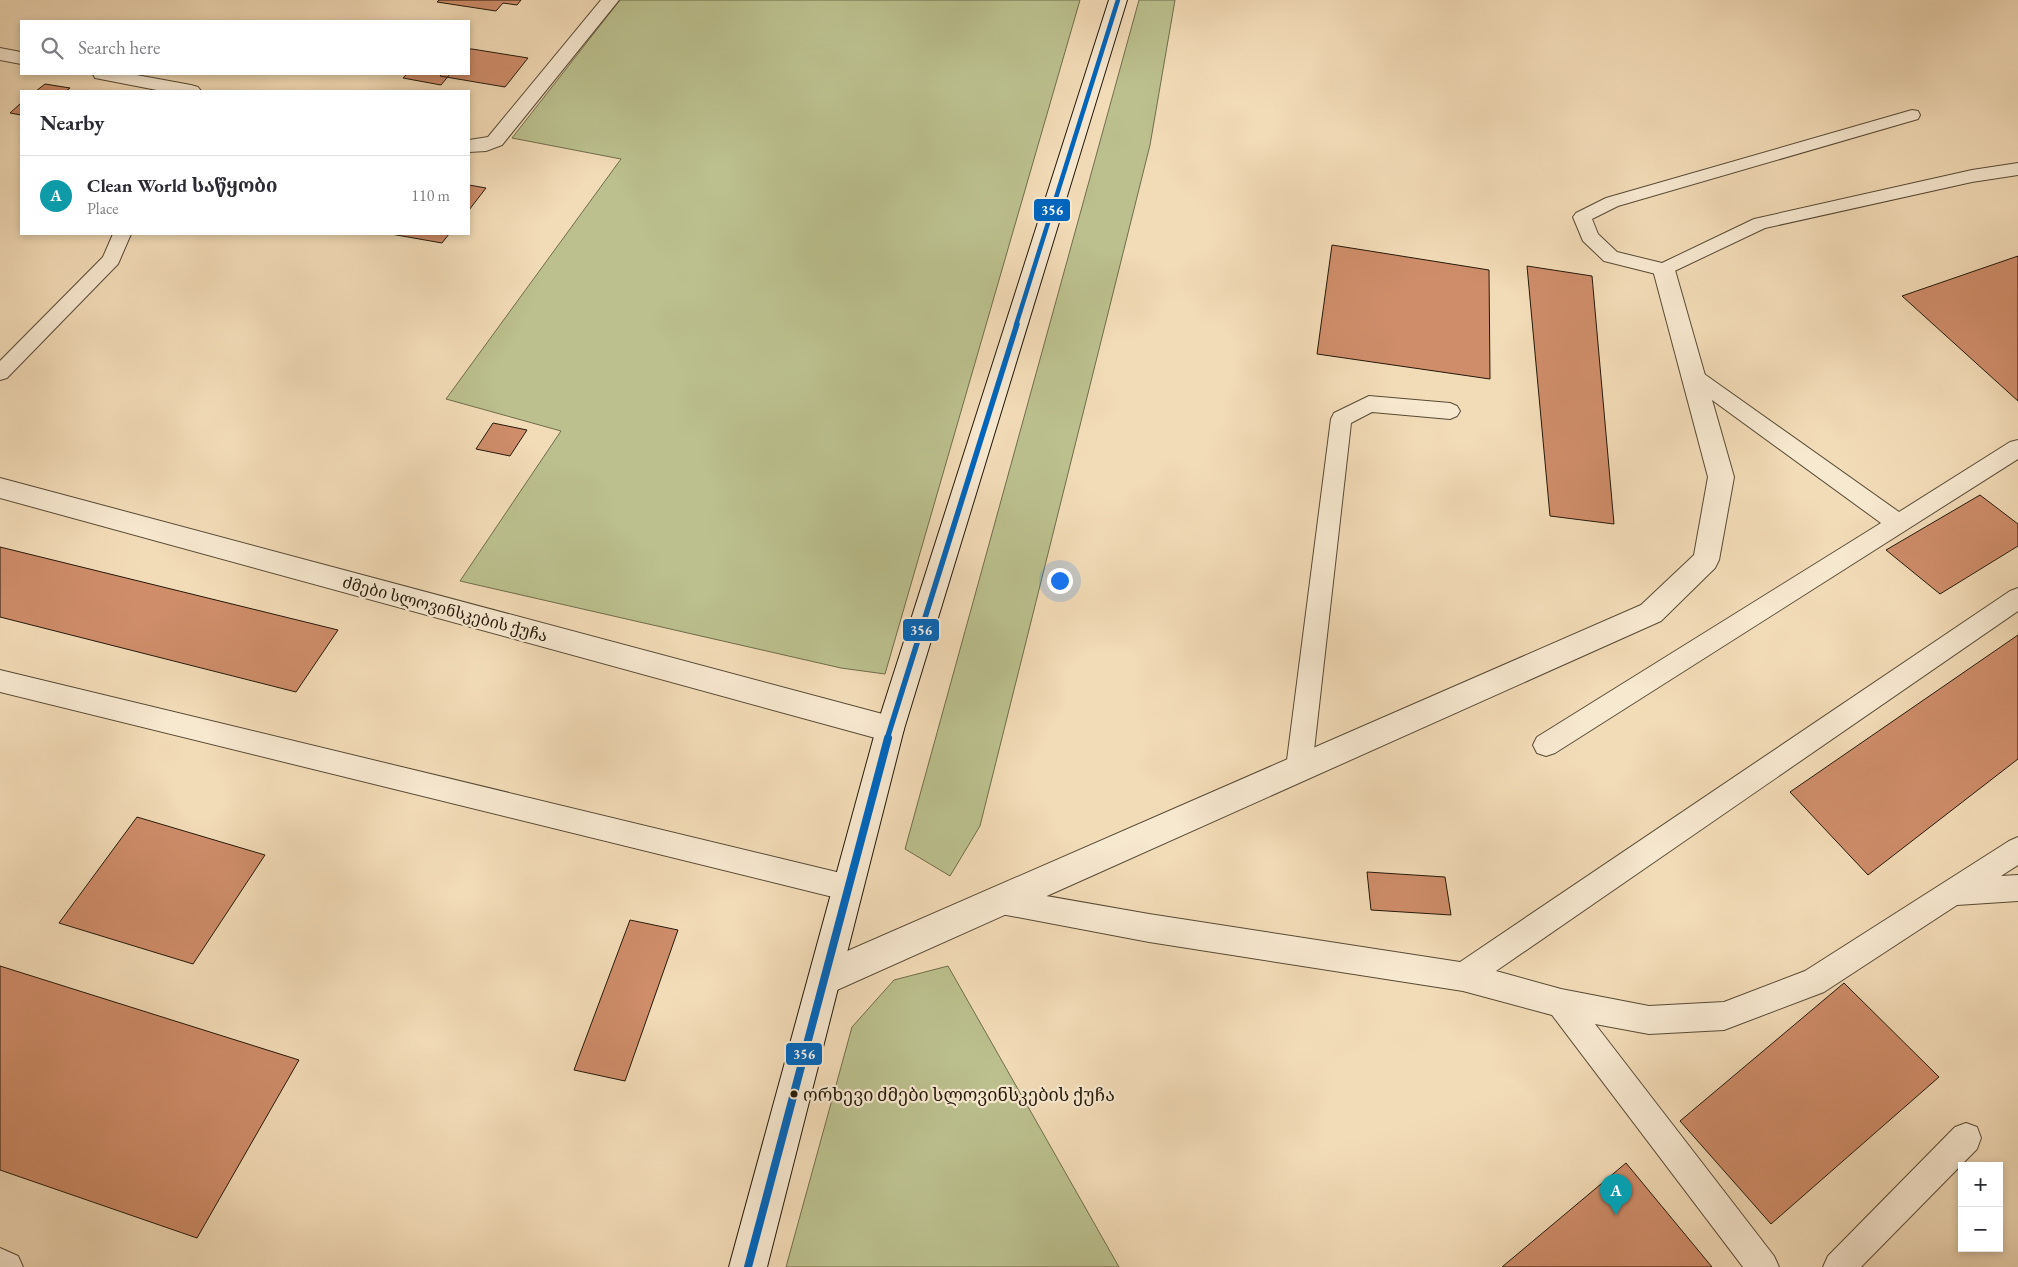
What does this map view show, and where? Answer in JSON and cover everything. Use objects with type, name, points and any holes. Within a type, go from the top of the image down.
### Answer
[{"type":"street","points":[[478,145],[495,141],[610,0]]},
{"type":"street","points":[[748,1267],[890,730],[1118,0]]},
{"type":"street","points":[[0,54],[20,58]]},
{"type":"street","points":[[107,75],[186,90]]},
{"type":"street","points":[[825,978],[1651,612],[1706,560],[1721,477],[1664,270]]},
{"type":"street","name":"ძმები სლოვინსკების ქუჩა","points":[[0,488],[890,730]]},
{"type":"lane","points":[[1912,116],[1612,202],[1582,217],[1590,237],[1611,257],[1664,270],[1760,223],[1972,176],[2018,169]]},
{"type":"lane","points":[[0,373],[111,260],[122,235]]},
{"type":"lane","points":[[1693,376],[1898,523]]},
{"type":"lane","points":[[1299,768],[1341,418],[1369,404],[1450,411]]},
{"type":"lane","points":[[1546,745],[2018,448]]},
{"type":"lane","points":[[1463,977],[2018,598]]},
{"type":"lane","points":[[0,681],[849,888]]},
{"type":"lane","points":[[1002,901],[1149,928],[1463,977],[1562,1003],[1649,1020],[1724,1016],[1814,982],[2018,850]]},
{"type":"lane","points":[[1953,892],[2018,888]]},
{"type":"lane","points":[[1562,1003],[1763,1267]]},
{"type":"lane","points":[[1848,1264],[1966,1138]]},
{"type":"lane","points":[[0,1264],[7,1267]]},
{"type":"green space","points":[[620,0],[1080,0],[885,674],[841,668],[460,581],[561,431],[446,399],[621,159],[512,138]]},
{"type":"green space","points":[[1139,0],[1175,0],[1150,145],[980,826],[950,876],[905,849]]},
{"type":"green space","points":[[948,966],[1119,1267],[786,1267],[852,1027],[894,980]]},
{"type":"building","points":[[439,0],[521,0],[517,5],[503,3],[496,11],[437,2]]},
{"type":"building","points":[[470,49],[528,58],[505,87],[440,76],[470,75]]},
{"type":"building","points":[[406,75],[449,75],[441,85],[403,78]]},
{"type":"building","points":[[45,84],[70,88],[67,90],[37,90]]},
{"type":"building","points":[[20,104],[20,115],[10,113]]},
{"type":"building","points":[[470,185],[486,188],[470,209]]},
{"type":"building","points":[[397,235],[448,235],[442,243]]},
{"type":"building","points":[[1332,245],[1489,270],[1490,379],[1317,354]]},
{"type":"building","points":[[2018,256],[2018,401],[1902,296]]},
{"type":"building","points":[[1527,266],[1592,276],[1614,524],[1550,516]]},
{"type":"building","points":[[493,423],[527,430],[510,456],[476,449]]},
{"type":"building","points":[[1980,495],[2018,524],[2018,546],[1940,594],[1886,550]]},
{"type":"building","points":[[0,547],[338,630],[296,692],[0,617]]},
{"type":"building","points":[[2018,635],[2018,759],[1868,875],[1790,792]]},
{"type":"building","points":[[137,817],[265,855],[193,964],[59,923]]},
{"type":"building","points":[[1367,872],[1445,877],[1451,915],[1371,910]]},
{"type":"building","points":[[630,920],[678,930],[625,1081],[574,1070]]},
{"type":"building","points":[[0,966],[299,1060],[197,1238],[0,1170]]},
{"type":"building","points":[[1844,983],[1939,1077],[1771,1224],[1680,1121]]},
{"type":"building","points":[[1626,1163],[1712,1267],[1502,1267]]},
{"type":"transit line","name":"356","points":[[748,1267],[890,729],[1118,0]]},
{"type":"place","name":"ორხევი ძმები სლოვინსკების ქუჩა","points":[[794,1094]]},
{"type":"place","name":"Clean World საწყობი","points":[[1616,1215]]}]
